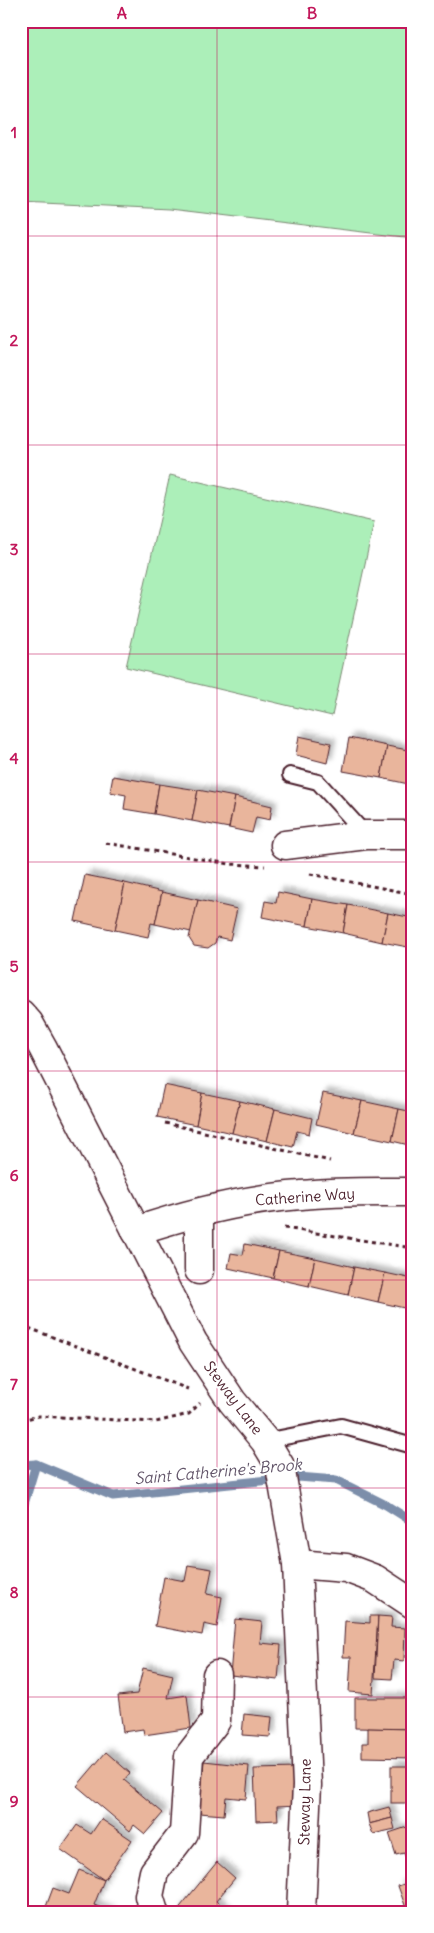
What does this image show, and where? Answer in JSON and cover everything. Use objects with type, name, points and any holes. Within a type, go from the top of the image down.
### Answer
[{"type":"street","points":[[285,845],[366,835],[413,835]]},
{"type":"street","name":"Steway Lane","points":[[21,1014],[29,1023],[43,1048],[193,1342],[232,1401],[265,1441],[280,1466],[297,1564],[307,1785],[301,1912]]},
{"type":"street","name":"Catherine Way","points":[[136,1232],[244,1202],[302,1194],[413,1192]]},
{"type":"street","points":[[199,1213],[199,1270]]},
{"type":"street","points":[[297,1564],[346,1568],[376,1578],[413,1604]]},
{"type":"street","points":[[154,1912],[149,1896],[154,1872],[184,1832],[188,1756],[216,1721],[217,1676]]},
{"type":"lane","points":[[290,775],[318,782],[366,835]]},
{"type":"lane","points":[[265,1441],[341,1426],[413,1446]]},
{"type":"path","points":[[106,843],[230,864],[267,866]]},
{"type":"path","points":[[304,872],[413,894]]},
{"type":"path","points":[[164,1122],[332,1162]]},
{"type":"path","points":[[278,1227],[413,1248]]},
{"type":"path","points":[[21,1325],[189,1390]]},
{"type":"path","points":[[21,1420],[39,1416],[156,1422],[189,1414],[205,1399],[221,1404],[232,1401]]},
{"type":"green space","points":[[21,21],[413,21],[413,238],[170,209],[21,202]]},
{"type":"green space","points":[[170,475],[374,522],[332,716],[126,667]]},
{"type":"building","points":[[299,736],[331,743],[327,763],[296,755]]},
{"type":"building","points":[[349,738],[387,746],[381,778],[343,771]]},
{"type":"building","points":[[387,746],[413,751],[413,785],[381,778]]},
{"type":"building","points":[[113,776],[159,784],[154,814],[124,809],[126,795],[110,792]]},
{"type":"building","points":[[159,784],[198,790],[192,821],[154,814]]},
{"type":"building","points":[[198,790],[235,797],[229,828],[192,821]]},
{"type":"building","points":[[235,797],[272,806],[270,820],[256,817],[252,833],[229,828]]},
{"type":"building","points":[[85,875],[125,883],[115,930],[75,921]]},
{"type":"building","points":[[125,883],[162,892],[155,924],[151,923],[148,937],[115,930]]},
{"type":"building","points":[[162,892],[198,900],[191,932],[155,924]]},
{"type":"building","points":[[278,892],[312,899],[307,926],[262,917],[265,901],[276,903]]},
{"type":"building","points":[[312,899],[348,905],[343,933],[307,926]]},
{"type":"building","points":[[198,900],[237,909],[230,940],[217,937],[215,943],[208,948],[194,946],[189,938]]},
{"type":"building","points":[[348,905],[388,913],[382,942],[343,933]]},
{"type":"building","points":[[388,913],[413,918],[413,948],[382,942]]},
{"type":"building","points":[[164,1085],[202,1093],[196,1125],[157,1117]]},
{"type":"building","points":[[202,1093],[240,1101],[232,1133],[196,1125]]},
{"type":"building","points":[[323,1093],[362,1101],[354,1133],[316,1124]]},
{"type":"building","points":[[240,1101],[275,1109],[267,1141],[232,1133]]},
{"type":"building","points":[[362,1101],[399,1109],[392,1141],[354,1133]]},
{"type":"building","points":[[275,1109],[312,1118],[309,1134],[297,1131],[293,1147],[267,1141]]},
{"type":"building","points":[[399,1109],[413,1112],[413,1146],[392,1141]]},
{"type":"building","points":[[245,1244],[279,1251],[273,1278],[228,1268],[231,1253],[243,1255]]},
{"type":"building","points":[[279,1251],[315,1258],[309,1286],[273,1278]]},
{"type":"building","points":[[315,1258],[354,1267],[348,1295],[309,1286]]},
{"type":"building","points":[[354,1267],[385,1273],[378,1302],[348,1295]]},
{"type":"building","points":[[385,1273],[413,1279],[413,1310],[378,1302]]},
{"type":"building","points":[[188,1565],[212,1569],[207,1594],[222,1597],[217,1627],[204,1624],[202,1635],[155,1626],[164,1577],[185,1581]]},
{"type":"building","points":[[370,1616],[378,1616],[373,1694],[349,1692],[351,1657],[343,1657],[345,1621],[370,1623]]},
{"type":"building","points":[[378,1616],[392,1617],[391,1627],[405,1628],[404,1661],[394,1660],[392,1679],[375,1678]]},
{"type":"building","points":[[235,1619],[262,1622],[260,1643],[281,1645],[278,1680],[230,1675]]},
{"type":"building","points":[[143,1668],[173,1675],[168,1698],[187,1695],[191,1728],[144,1735],[143,1729],[123,1732],[118,1696],[137,1694]]},
{"type":"building","points":[[355,1698],[413,1698],[413,1729],[355,1728]]},
{"type":"building","points":[[244,1714],[272,1717],[270,1737],[242,1735]]},
{"type":"building","points":[[368,1728],[413,1729],[413,1758],[362,1757],[362,1743],[368,1743]]},
{"type":"building","points":[[106,1752],[130,1773],[124,1780],[163,1813],[145,1834],[134,1825],[130,1831],[77,1786]]},
{"type":"building","points":[[204,1761],[249,1766],[246,1799],[226,1797],[224,1815],[199,1813]]},
{"type":"building","points":[[391,1766],[413,1766],[413,1803],[391,1803]]},
{"type":"building","points":[[297,1768],[299,1805],[277,1806],[278,1820],[256,1821],[254,1769]]},
{"type":"building","points":[[389,1807],[392,1818],[369,1824],[367,1813]]},
{"type":"building","points":[[392,1818],[395,1829],[373,1834],[369,1824]]},
{"type":"building","points":[[101,1819],[132,1840],[104,1880],[60,1849],[77,1825],[91,1834]]},
{"type":"building","points":[[413,1825],[413,1859],[407,1861],[404,1853],[396,1855],[389,1833]]},
{"type":"building","points":[[217,1862],[235,1878],[216,1901],[228,1912],[176,1912]]},
{"type":"building","points":[[79,1870],[104,1880],[94,1905],[112,1912],[44,1912],[53,1888],[69,1894]]},
{"type":"building","points":[[413,1881],[413,1905],[406,1908],[398,1886]]},
{"type":"waterway","name":"Saint Catherine's Brook","points":[[21,1465],[36,1464],[113,1496],[298,1477],[336,1480],[386,1505],[413,1522]]},
{"type":"waterway","points":[[21,1514],[36,1464]]}]
